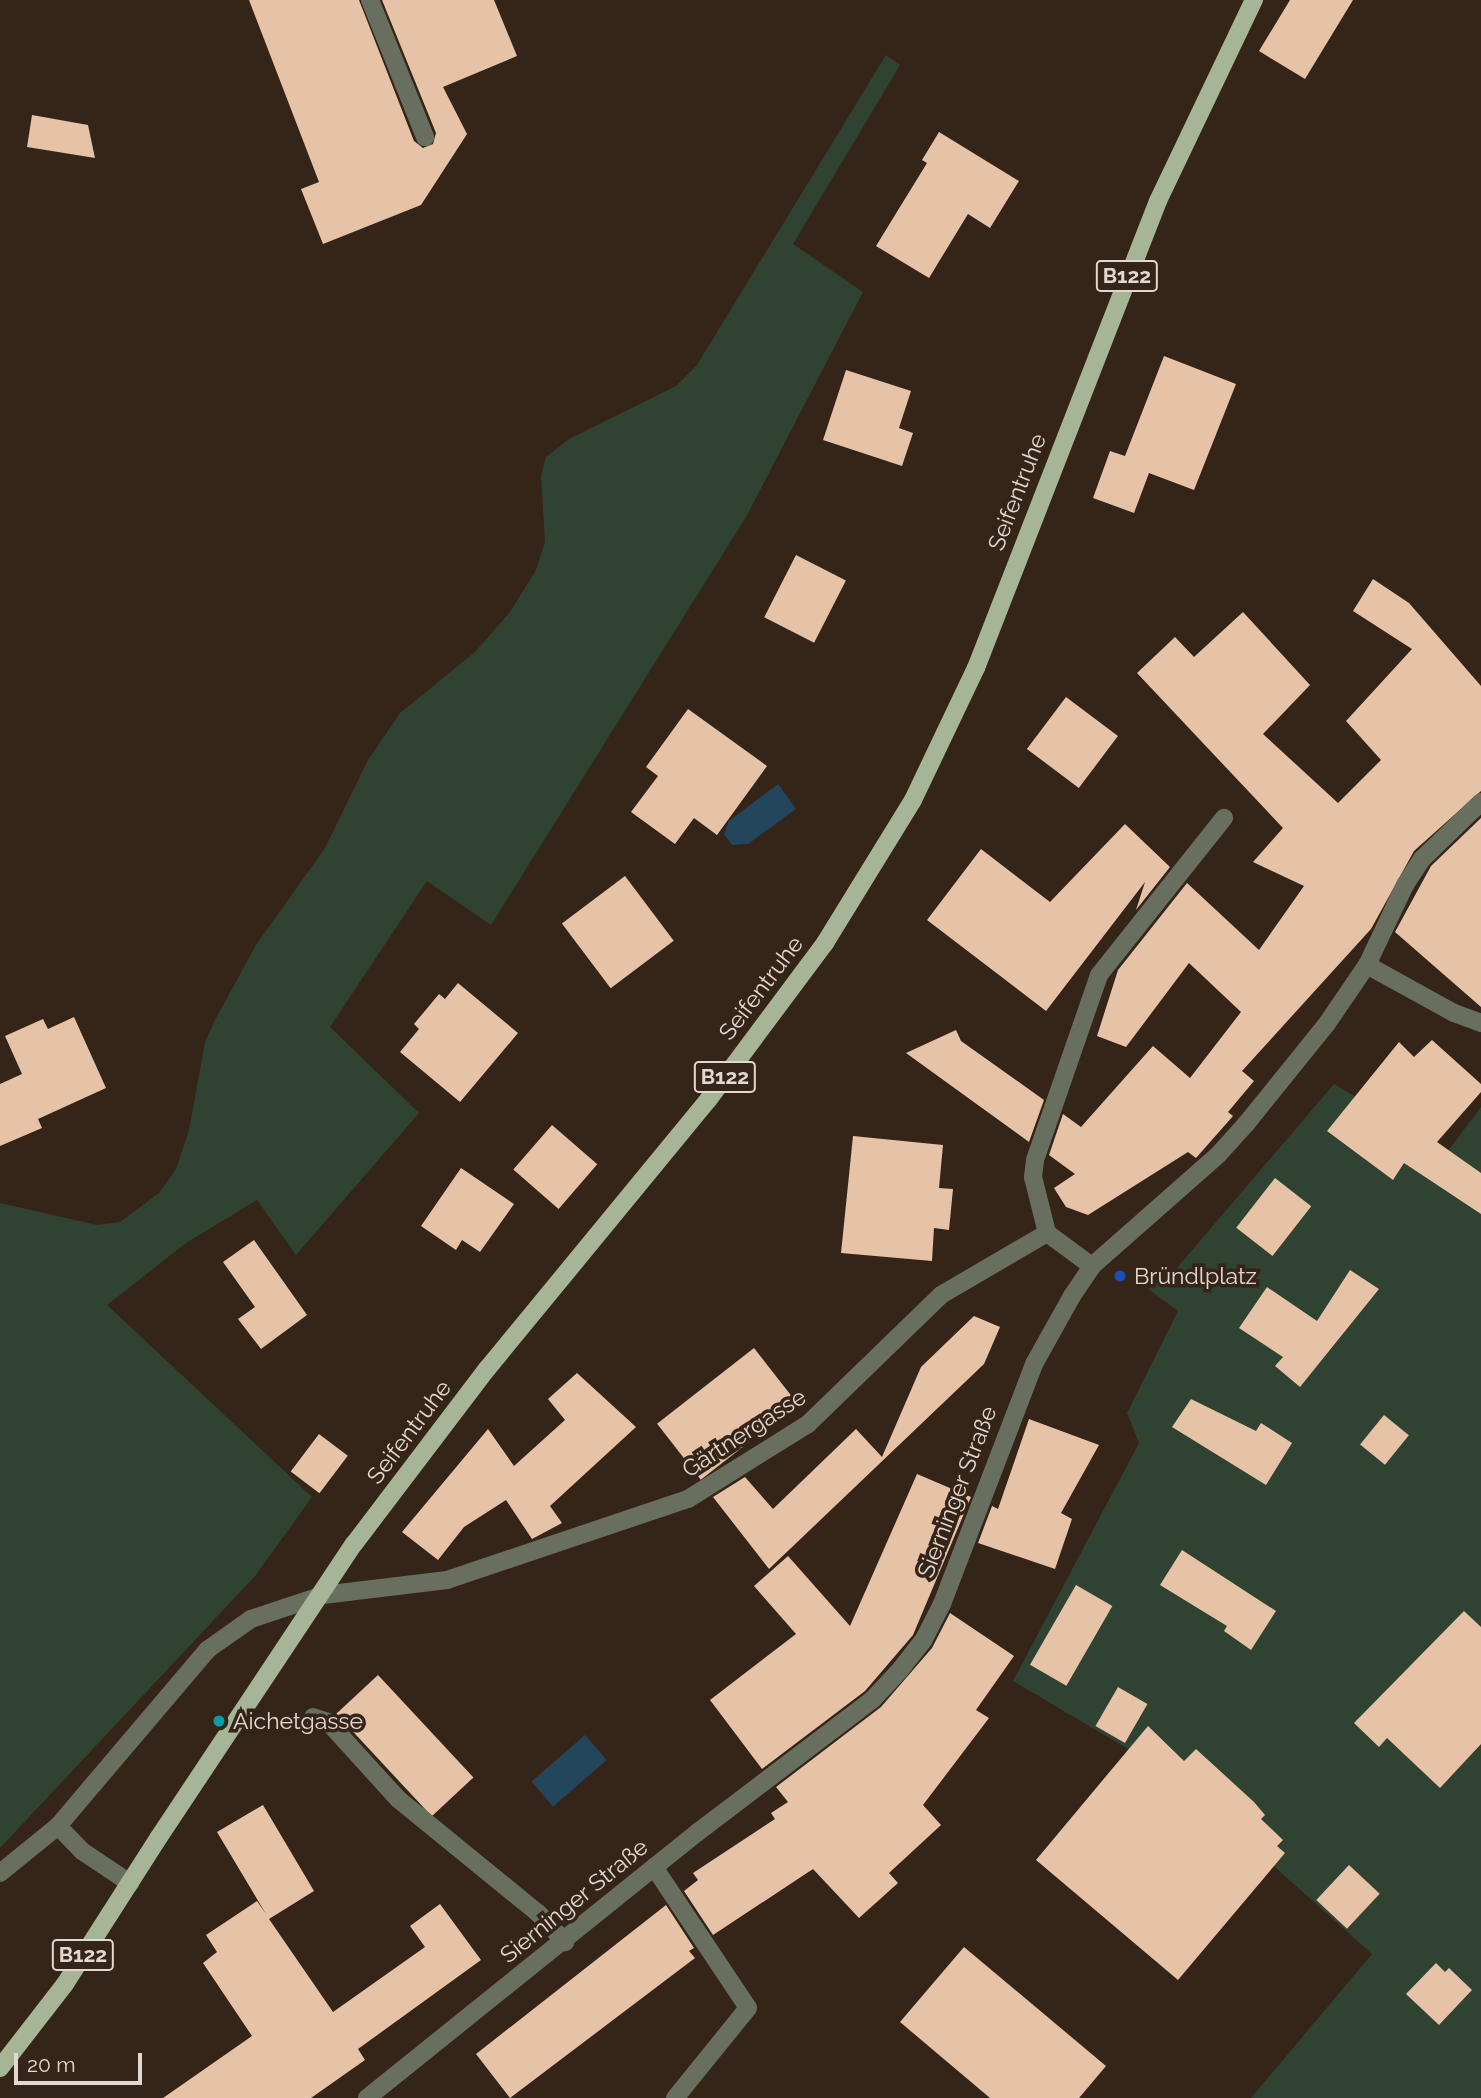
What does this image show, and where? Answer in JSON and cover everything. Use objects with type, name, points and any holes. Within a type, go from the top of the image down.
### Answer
[{"type":"main road","name":"Seifentruhe","points":[[0,2068],[65,1984],[159,1837],[354,1544],[487,1369],[708,1100],[825,943],[913,800],[975,668],[1158,201],[1254,0]]},
{"type":"street","points":[[370,0],[425,137]]},
{"type":"street","name":"Sierninger Straße","points":[[367,2098],[565,1942],[654,1867],[873,1699],[923,1641],[1034,1364],[1092,1266],[1218,1155],[1326,1026],[1367,965],[1405,884],[1422,859],[1481,802]]},
{"type":"street","points":[[1092,1266],[1047,1233],[1033,1177],[1035,1160],[1099,975],[1224,818]]},
{"type":"street","points":[[1367,965],[1454,1013],[1481,1023]]},
{"type":"street","name":"Gärtnergasse","points":[[58,1826],[207,1650],[278,1606],[362,1590],[447,1580],[651,1513],[720,1483],[808,1424],[941,1295],[1047,1233]]},
{"type":"street","points":[[313,1717],[328,1722],[398,1799],[538,1913],[565,1942]]},
{"type":"street","points":[[0,1873],[58,1826],[82,1851],[130,1883]]},
{"type":"street","points":[[654,1867],[748,2008],[675,2098]]},
{"type":"green space","points":[[886,55],[900,65],[793,244],[863,292],[746,517],[491,925],[427,881],[330,1027],[419,1113],[296,1255],[257,1200],[186,1243],[107,1305],[312,1497],[255,1576],[0,1848],[0,1203],[97,1225],[120,1222],[159,1193],[176,1169],[189,1130],[205,1042],[256,945],[325,848],[368,760],[400,713],[475,652],[510,612],[536,570],[545,542],[541,476],[546,457],[569,439],[676,386],[697,365]]},
{"type":"green space","points":[[1334,1084],[1448,1151],[1481,1107],[1481,2098],[1251,2098],[1372,1954],[1211,1810],[1128,1749],[1013,1681],[1139,1443],[1127,1413],[1178,1311],[1148,1289],[1176,1269]]},
{"type":"water","points":[[778,784],[796,809],[748,844],[732,845],[724,834],[729,821]]},
{"type":"water","points":[[585,1735],[607,1760],[553,1806],[531,1782]]},
{"type":"building","points":[[249,0],[359,0],[414,141],[423,148],[433,144],[436,133],[382,0],[494,0],[517,56],[443,87],[467,134],[421,205],[323,244],[301,189],[319,182]]},
{"type":"building","points":[[1290,0],[1353,0],[1305,79],[1259,51]]},
{"type":"building","points":[[32,115],[88,125],[95,158],[27,147]]},
{"type":"building","points":[[939,132],[1019,181],[990,228],[968,214],[929,278],[876,246],[927,163],[922,160]]},
{"type":"building","points":[[1164,356],[1236,384],[1194,490],[1149,473],[1134,513],[1093,498],[1110,451],[1125,456]]},
{"type":"building","points":[[846,370],[911,391],[899,428],[913,433],[902,466],[823,440]]},
{"type":"building","points":[[796,555],[846,580],[814,643],[764,617]]},
{"type":"building","points":[[1373,579],[1409,603],[1481,686],[1481,791],[1414,851],[1371,929],[1242,1071],[1254,1081],[1228,1112],[1233,1116],[1196,1158],[1188,1152],[1088,1215],[1066,1207],[1054,1188],[1075,1174],[1049,1155],[1063,1114],[1081,1127],[1153,1046],[1190,1078],[1241,1012],[1189,963],[1126,1047],[1097,1036],[1118,970],[1187,883],[1259,950],[1304,886],[1253,862],[1283,828],[1137,673],[1175,637],[1194,657],[1243,612],[1310,685],[1263,734],[1338,803],[1381,760],[1346,721],[1412,649],[1353,611]]},
{"type":"building","points":[[1066,697],[1118,736],[1079,788],[1027,749]]},
{"type":"building","points":[[688,709],[767,766],[717,835],[694,818],[675,844],[631,812],[658,776],[646,767]]},
{"type":"building","points":[[1481,818],[1481,1007],[1395,932],[1431,866]]},
{"type":"building","points":[[1125,824],[1170,867],[1136,910],[1145,882],[1046,1011],[927,920],[981,849],[1050,902]]},
{"type":"building","points":[[625,876],[674,941],[611,988],[562,924]]},
{"type":"building","points":[[458,983],[518,1033],[460,1102],[400,1052],[419,1029],[414,1024],[439,994],[445,999]]},
{"type":"building","points":[[74,1017],[106,1088],[38,1119],[42,1128],[0,1146],[0,1084],[22,1074],[5,1036],[43,1019],[48,1029]]},
{"type":"building","points":[[956,1030],[961,1041],[1044,1100],[1029,1142],[906,1053]]},
{"type":"building","points":[[1432,1040],[1481,1084],[1481,1092],[1437,1142],[1481,1173],[1481,1214],[1404,1163],[1393,1180],[1327,1131],[1399,1042],[1414,1057]]},
{"type":"building","points":[[552,1125],[597,1164],[559,1209],[513,1170]]},
{"type":"building","points":[[853,1136],[943,1145],[939,1188],[953,1189],[949,1230],[934,1228],[932,1261],[841,1253]]},
{"type":"building","points":[[461,1168],[514,1204],[480,1252],[462,1240],[456,1250],[421,1226]]},
{"type":"building","points":[[1275,1178],[1311,1206],[1272,1256],[1236,1228]]},
{"type":"building","points":[[254,1240],[307,1315],[261,1349],[238,1319],[255,1307],[223,1262]]},
{"type":"building","points":[[1350,1270],[1379,1289],[1300,1387],[1275,1366],[1283,1357],[1239,1328],[1267,1287],[1317,1321]]},
{"type":"building","points":[[974,1316],[1000,1327],[984,1364],[769,1569],[713,1497],[745,1477],[773,1509],[856,1429],[882,1457],[921,1367]]},
{"type":"building","points":[[754,1348],[798,1404],[701,1480],[657,1424]]},
{"type":"building","points":[[577,1373],[636,1427],[550,1506],[562,1523],[532,1539],[506,1500],[464,1527],[438,1560],[402,1532],[488,1429],[514,1466],[565,1420],[548,1399]]},
{"type":"building","points":[[1191,1399],[1256,1431],[1261,1423],[1292,1443],[1266,1485],[1172,1427]]},
{"type":"building","points":[[1384,1415],[1409,1435],[1385,1465],[1360,1445]]},
{"type":"building","points":[[1029,1419],[1099,1445],[1061,1513],[1072,1519],[1055,1569],[978,1543],[992,1506],[998,1509]]},
{"type":"building","points":[[319,1434],[348,1456],[319,1493],[291,1472]]},
{"type":"building","points":[[917,1474],[971,1497],[913,1635],[865,1691],[762,1769],[710,1700],[796,1634],[754,1586],[788,1556],[850,1626]]},
{"type":"building","points":[[1182,1550],[1276,1611],[1251,1650],[1224,1631],[1227,1626],[1160,1585]]},
{"type":"building","points":[[1076,1585],[1112,1606],[1066,1686],[1030,1665]]},
{"type":"building","points":[[1464,1611],[1481,1627],[1481,1744],[1440,1788],[1387,1738],[1379,1747],[1354,1723]]},
{"type":"building","points":[[950,1613],[1014,1656],[976,1710],[989,1718],[923,1805],[941,1825],[889,1873],[898,1883],[859,1918],[813,1869],[713,1935],[684,1891],[698,1880],[693,1873],[775,1819],[771,1813],[788,1802],[776,1787],[881,1707],[932,1648]]},
{"type":"building","points":[[378,1675],[473,1777],[432,1816],[336,1714]]},
{"type":"building","points":[[1118,1687],[1147,1704],[1125,1743],[1096,1726]]},
{"type":"building","points":[[1148,1726],[1184,1761],[1196,1749],[1254,1802],[1265,1815],[1261,1819],[1283,1840],[1277,1846],[1285,1853],[1178,1980],[1036,1860]]},
{"type":"building","points":[[263,1805],[314,1891],[269,1919],[333,2012],[425,1947],[410,1926],[440,1904],[481,1960],[358,2049],[365,2060],[311,2098],[163,2098],[252,2036],[203,1963],[217,1952],[206,1935],[257,1901],[266,1914],[217,1832]]},
{"type":"building","points":[[1349,1865],[1380,1894],[1347,1929],[1316,1900]]},
{"type":"building","points":[[666,1905],[694,1948],[689,1951],[695,1958],[510,2098],[476,2054]]},
{"type":"building","points":[[964,1947],[1106,2066],[1079,2098],[990,2098],[900,2022]]},
{"type":"building","points":[[1436,1963],[1445,1972],[1449,1968],[1472,1990],[1439,2025],[1406,1994]]},
{"type":"place","name":"Bründlplatz","points":[[1120,1276]]},
{"type":"place","name":"Aichetgasse","points":[[219,1721]]}]
